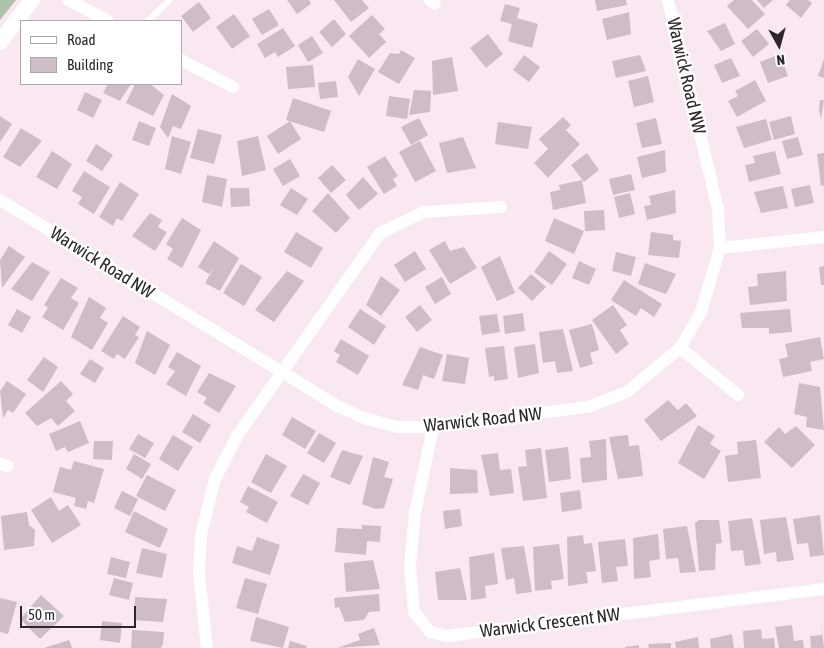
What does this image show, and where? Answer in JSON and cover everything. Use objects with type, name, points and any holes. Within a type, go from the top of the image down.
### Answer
[{"type":"street","points":[[0,42],[32,0]]},
{"type":"street","points":[[68,0],[106,20]]},
{"type":"street","name":"Warwick Road NW","points":[[0,200],[280,372],[364,418],[397,427],[433,427],[564,411],[608,401],[646,380],[680,348],[702,312],[720,248],[718,209],[671,1]]},
{"type":"street","points":[[182,61],[233,87]]},
{"type":"street","points":[[207,648],[199,558],[210,496],[237,436],[280,372],[380,233],[424,212],[500,207]]},
{"type":"street","points":[[720,248],[824,236]]},
{"type":"street","points":[[680,348],[738,395]]},
{"type":"street","name":"Warwick Crescent NW","points":[[433,427],[415,513],[410,566],[414,612],[430,632],[447,636],[824,589]]},
{"type":"lane","points":[[149,20],[170,0]]},
{"type":"green space","points":[[0,0],[16,0],[0,20]]},
{"type":"building","points":[[287,0],[309,0],[311,4],[297,14]]},
{"type":"building","points":[[334,0],[362,0],[369,8],[351,22]]},
{"type":"building","points":[[595,0],[626,0],[627,5],[597,11]]},
{"type":"building","points":[[734,0],[752,0],[765,14],[748,29],[727,6]]},
{"type":"building","points":[[757,0],[773,0],[764,8]]},
{"type":"building","points":[[790,0],[808,0],[812,3],[801,18],[786,5]]},
{"type":"building","points":[[199,2],[211,18],[193,32],[181,16]]},
{"type":"building","points":[[505,4],[520,8],[517,18],[538,24],[532,48],[508,41],[512,24],[500,21]]},
{"type":"building","points":[[269,9],[279,25],[262,35],[252,19]]},
{"type":"building","points":[[629,12],[631,34],[607,40],[602,19]]},
{"type":"building","points":[[234,14],[250,36],[232,49],[216,27]]},
{"type":"building","points":[[372,15],[385,29],[379,34],[386,42],[369,58],[349,36]]},
{"type":"building","points":[[334,19],[346,34],[332,47],[319,32]]},
{"type":"building","points":[[725,23],[735,44],[721,51],[707,31]]},
{"type":"building","points":[[283,28],[295,46],[278,57],[275,52],[265,58],[257,44]]},
{"type":"building","points":[[757,29],[769,44],[753,57],[741,41]]},
{"type":"building","points":[[488,34],[503,54],[486,68],[470,48]]},
{"type":"building","points":[[312,36],[323,53],[308,62],[298,45]]},
{"type":"building","points":[[401,50],[415,58],[399,84],[378,72],[390,53],[399,54]]},
{"type":"building","points":[[780,54],[788,76],[768,83],[760,62]]},
{"type":"building","points":[[524,55],[540,67],[529,82],[513,70]]},
{"type":"building","points":[[640,55],[646,71],[616,78],[612,61]]},
{"type":"building","points":[[452,57],[458,91],[433,95],[432,61]]},
{"type":"building","points":[[731,58],[740,76],[722,83],[714,65]]},
{"type":"building","points":[[358,59],[375,69],[359,96],[348,77]]},
{"type":"building","points":[[824,59],[824,78],[818,76]]},
{"type":"building","points":[[313,65],[315,87],[288,89],[286,67]]},
{"type":"building","points":[[648,76],[654,102],[634,107],[628,81]]},
{"type":"building","points":[[755,80],[766,101],[737,117],[728,101],[738,96],[735,91]]},
{"type":"building","points":[[336,81],[338,97],[320,99],[318,83]]},
{"type":"building","points":[[107,85],[130,85],[120,101],[103,93]]},
{"type":"building","points":[[135,85],[151,85],[164,95],[153,116],[126,103]]},
{"type":"building","points":[[414,90],[431,91],[430,112],[409,115]]},
{"type":"building","points":[[85,92],[102,100],[93,118],[77,110]]},
{"type":"building","points":[[172,94],[191,106],[181,129],[173,126],[168,138],[160,127]]},
{"type":"building","points":[[389,96],[410,99],[407,119],[386,116]]},
{"type":"building","points":[[293,98],[331,111],[324,132],[286,120]]},
{"type":"building","points":[[820,100],[824,100],[821,119],[819,109]]},
{"type":"building","points":[[0,116],[12,124],[0,142]]},
{"type":"building","points":[[791,116],[795,134],[774,140],[769,122]]},
{"type":"building","points":[[563,117],[571,125],[566,130],[580,144],[548,178],[534,163],[548,149],[539,139]]},
{"type":"building","points":[[419,118],[428,135],[411,145],[401,127]]},
{"type":"building","points":[[656,118],[662,144],[642,148],[636,123]]},
{"type":"building","points":[[766,119],[772,140],[744,148],[736,127]]},
{"type":"building","points":[[139,121],[156,128],[149,146],[132,140]]},
{"type":"building","points":[[290,121],[301,139],[278,154],[267,136]]},
{"type":"building","points":[[498,122],[532,127],[528,149],[495,144]]},
{"type":"building","points":[[21,128],[42,141],[20,167],[3,157]]},
{"type":"building","points":[[198,129],[222,135],[214,164],[190,158]]},
{"type":"building","points":[[172,136],[191,142],[181,174],[165,169]]},
{"type":"building","points":[[258,136],[266,170],[242,176],[237,141]]},
{"type":"building","points":[[463,137],[476,168],[447,173],[439,143]]},
{"type":"building","points":[[798,137],[803,155],[787,159],[782,141]]},
{"type":"building","points":[[420,141],[436,171],[415,182],[399,152]]},
{"type":"building","points":[[96,144],[113,155],[102,171],[86,161]]},
{"type":"building","points":[[665,150],[666,172],[642,178],[637,157]]},
{"type":"building","points":[[52,151],[72,164],[57,189],[36,177]]},
{"type":"building","points":[[775,151],[781,174],[749,182],[745,165],[755,163],[753,156]]},
{"type":"building","points":[[587,153],[599,170],[584,182],[571,165]]},
{"type":"building","points":[[824,153],[824,185],[821,186],[817,154]]},
{"type":"building","points":[[385,156],[398,176],[393,179],[397,186],[384,194],[367,167]]},
{"type":"building","points":[[290,159],[300,176],[283,186],[273,169]]},
{"type":"building","points":[[332,165],[346,180],[331,193],[318,178]]},
{"type":"building","points":[[84,171],[110,187],[94,214],[78,204],[82,197],[72,191]]},
{"type":"building","points":[[631,174],[635,190],[613,195],[609,179]]},
{"type":"building","points":[[207,175],[227,179],[222,207],[202,202]]},
{"type":"building","points":[[363,177],[378,194],[359,210],[346,195]]},
{"type":"building","points":[[582,180],[586,203],[553,210],[550,192],[560,190],[559,185]]},
{"type":"building","points":[[120,182],[139,194],[122,221],[117,218],[113,226],[99,217]]},
{"type":"building","points":[[810,185],[814,203],[795,207],[791,189]]},
{"type":"building","points":[[783,186],[788,208],[761,213],[754,192]]},
{"type":"building","points":[[230,188],[249,188],[250,206],[231,207]]},
{"type":"building","points":[[291,188],[308,199],[297,215],[280,205]]},
{"type":"building","points":[[675,190],[676,213],[647,220],[644,206],[651,205],[649,196]]},
{"type":"building","points":[[328,193],[350,218],[336,233],[312,211]]},
{"type":"building","points":[[630,193],[635,214],[619,218],[614,197]]},
{"type":"building","points":[[604,210],[605,230],[585,231],[584,211]]},
{"type":"building","points":[[150,213],[162,220],[158,227],[167,232],[155,251],[132,236]]},
{"type":"building","points":[[182,218],[201,230],[182,268],[167,259],[173,249],[166,244]]},
{"type":"building","points":[[554,218],[584,231],[574,254],[545,241]]},
{"type":"building","points":[[296,232],[323,248],[311,268],[284,252]]},
{"type":"building","points":[[651,232],[673,235],[673,240],[681,241],[679,258],[648,255]]},
{"type":"building","points":[[214,241],[239,258],[220,291],[205,283],[213,269],[209,274],[198,267]]},
{"type":"building","points":[[445,241],[450,251],[464,247],[477,268],[450,284],[429,250]]},
{"type":"building","points":[[9,246],[25,257],[2,288],[0,260]]},
{"type":"building","points":[[415,251],[426,269],[405,282],[394,265]]},
{"type":"building","points":[[549,251],[567,264],[552,285],[534,272]]},
{"type":"building","points":[[616,252],[636,257],[631,276],[612,271]]},
{"type":"building","points":[[500,256],[515,293],[497,301],[481,267]]},
{"type":"building","points":[[579,261],[596,269],[589,285],[572,278]]},
{"type":"building","points":[[32,262],[50,272],[32,301],[11,289]]},
{"type":"building","points":[[645,263],[676,274],[666,294],[638,284]]},
{"type":"building","points":[[241,264],[262,277],[244,306],[223,293]]},
{"type":"building","points":[[824,266],[824,285],[821,285],[819,267]]},
{"type":"building","points":[[287,271],[304,281],[274,322],[255,310]]},
{"type":"building","points":[[786,271],[787,301],[750,305],[748,287],[758,286],[757,274]]},
{"type":"building","points":[[531,274],[546,287],[532,301],[518,288]]},
{"type":"building","points":[[381,276],[400,290],[381,316],[366,305]]},
{"type":"building","points":[[442,277],[451,294],[435,304],[425,287]]},
{"type":"building","points":[[61,278],[78,288],[71,298],[79,303],[63,330],[42,317],[48,308],[44,305]]},
{"type":"building","points":[[624,280],[662,304],[654,317],[641,308],[636,316],[611,300]]},
{"type":"building","points":[[89,297],[106,308],[100,318],[108,323],[92,350],[71,337]]},
{"type":"building","points":[[420,305],[432,320],[417,332],[405,317]]},
{"type":"building","points":[[613,305],[627,325],[620,330],[629,344],[616,354],[592,320]]},
{"type":"building","points":[[17,309],[31,317],[22,333],[8,325]]},
{"type":"building","points":[[360,309],[386,326],[374,345],[348,327]]},
{"type":"building","points":[[790,309],[792,332],[769,334],[769,328],[742,328],[740,313]]},
{"type":"building","points":[[523,313],[525,331],[505,334],[503,316]]},
{"type":"building","points":[[497,314],[500,332],[482,335],[479,316]]},
{"type":"building","points":[[123,316],[140,327],[135,335],[139,337],[125,359],[117,354],[114,359],[101,351]]},
{"type":"building","points":[[592,324],[599,350],[590,353],[593,364],[580,368],[569,330]]},
{"type":"building","points":[[563,329],[573,371],[557,373],[555,361],[543,363],[539,332]]},
{"type":"building","points":[[147,331],[170,345],[155,375],[135,363]]},
{"type":"building","points":[[820,337],[824,359],[810,362],[812,371],[783,377],[779,359],[788,357],[785,344]]},
{"type":"building","points":[[341,339],[369,356],[358,375],[336,362],[340,355],[334,351]]},
{"type":"building","points":[[535,344],[539,373],[518,378],[514,347]]},
{"type":"building","points":[[504,346],[508,379],[494,381],[494,376],[489,377],[485,348]]},
{"type":"building","points":[[420,347],[443,355],[434,379],[423,375],[418,390],[402,385]]},
{"type":"building","points":[[177,352],[201,366],[186,396],[166,384],[175,371],[168,367]]},
{"type":"building","points":[[447,354],[469,358],[465,384],[442,381]]},
{"type":"building","points":[[44,357],[58,367],[43,392],[27,380]]},
{"type":"building","points":[[90,359],[104,368],[95,383],[80,374]]},
{"type":"building","points":[[209,373],[236,386],[219,413],[203,403],[207,398],[197,392]]},
{"type":"building","points":[[7,381],[26,394],[13,413],[8,410],[3,418],[0,391]]},
{"type":"building","points":[[61,381],[73,394],[66,401],[75,411],[58,426],[51,418],[37,426],[25,413]]},
{"type":"building","points":[[799,383],[820,387],[824,430],[806,427],[807,417],[794,414]]},
{"type":"building","points":[[668,400],[678,410],[686,403],[697,416],[661,441],[644,420]]},
{"type":"building","points":[[193,414],[211,425],[200,443],[182,432]]},
{"type":"building","points":[[292,417],[316,431],[305,449],[282,435]]},
{"type":"building","points":[[80,421],[89,443],[68,452],[65,447],[56,451],[49,434]]},
{"type":"building","points":[[698,425],[715,436],[710,444],[721,451],[704,479],[678,463]]},
{"type":"building","points":[[796,426],[815,445],[792,468],[764,442],[779,427],[785,434]]},
{"type":"building","points":[[319,433],[336,443],[324,463],[307,453]]},
{"type":"building","points":[[138,434],[154,443],[145,458],[129,449]]},
{"type":"building","points":[[173,435],[193,447],[178,471],[159,459]]},
{"type":"building","points":[[628,435],[629,446],[639,445],[643,476],[618,479],[609,437]]},
{"type":"building","points":[[606,439],[607,480],[582,483],[580,458],[591,457],[589,441]]},
{"type":"building","points":[[756,440],[761,478],[728,482],[725,456],[738,454],[737,442]]},
{"type":"building","points":[[94,441],[113,441],[112,460],[93,459]]},
{"type":"building","points":[[568,447],[571,479],[549,482],[545,450]]},
{"type":"building","points":[[541,448],[547,498],[523,501],[518,467],[527,466],[525,450]]},
{"type":"building","points":[[342,450],[363,456],[350,485],[330,477]]},
{"type":"building","points":[[498,453],[500,470],[511,469],[514,493],[490,496],[481,455]]},
{"type":"building","points":[[134,454],[151,464],[142,479],[126,469]]},
{"type":"building","points":[[266,454],[287,466],[271,493],[251,482]]},
{"type":"building","points":[[373,457],[389,462],[384,477],[393,479],[384,508],[376,509],[362,504]]},
{"type":"building","points":[[74,461],[104,469],[94,503],[88,501],[86,509],[74,506],[76,498],[53,492],[60,467],[71,470]]},
{"type":"building","points":[[450,468],[477,470],[478,493],[450,494]]},
{"type":"building","points":[[303,474],[320,483],[308,505],[290,496]]},
{"type":"building","points":[[147,475],[176,490],[165,511],[136,496]]},
{"type":"building","points":[[248,486],[278,502],[267,523],[246,512],[249,507],[240,502]]},
{"type":"building","points":[[580,490],[582,509],[562,512],[560,493]]},
{"type":"building","points":[[122,491],[138,499],[130,516],[114,508]]},
{"type":"building","points":[[51,497],[59,511],[68,505],[81,525],[52,543],[31,510]]},
{"type":"building","points":[[460,509],[462,526],[445,529],[443,511]]},
{"type":"building","points":[[134,511],[168,529],[160,548],[125,532]]},
{"type":"building","points":[[27,512],[29,525],[35,530],[34,546],[4,550],[1,516]]},
{"type":"building","points":[[820,515],[824,555],[810,557],[808,543],[797,544],[793,519]]},
{"type":"building","points":[[786,517],[794,560],[777,562],[776,552],[764,554],[760,520]]},
{"type":"building","points":[[752,518],[761,564],[745,566],[743,550],[731,551],[728,521]]},
{"type":"building","points":[[699,520],[719,520],[722,543],[716,544],[715,570],[699,571],[695,523]]},
{"type":"building","points":[[362,525],[381,526],[380,542],[367,541],[366,555],[335,552],[337,528],[362,529]]},
{"type":"building","points":[[687,526],[696,572],[680,573],[678,558],[666,559],[663,529]]},
{"type":"building","points":[[658,534],[660,559],[649,561],[651,577],[634,579],[633,538]]},
{"type":"building","points":[[583,535],[584,544],[592,543],[596,571],[586,572],[588,583],[568,586],[567,537]]},
{"type":"building","points":[[257,537],[280,545],[270,575],[232,563],[237,546],[252,551]]},
{"type":"building","points":[[625,539],[628,566],[616,567],[618,581],[602,583],[598,542]]},
{"type":"building","points":[[559,544],[564,579],[551,581],[552,589],[535,591],[533,547]]},
{"type":"building","points":[[524,546],[532,592],[516,594],[514,578],[506,580],[501,548]]},
{"type":"building","points":[[142,548],[167,554],[162,578],[136,573]]},
{"type":"building","points":[[494,553],[498,584],[485,586],[486,598],[471,600],[469,557]]},
{"type":"building","points":[[111,557],[130,562],[126,578],[107,574]]},
{"type":"building","points":[[373,560],[380,589],[346,592],[344,563]]},
{"type":"building","points":[[460,568],[467,600],[438,600],[435,572]]},
{"type":"building","points":[[114,578],[133,583],[129,600],[109,595]]},
{"type":"building","points":[[245,578],[267,584],[258,614],[236,608]]},
{"type":"building","points":[[379,594],[380,611],[369,612],[364,620],[345,622],[339,607],[335,608],[334,598]]},
{"type":"building","points":[[41,595],[64,616],[40,639],[20,619]]},
{"type":"building","points":[[135,597],[167,599],[163,622],[134,620]]},
{"type":"building","points":[[0,598],[17,602],[8,634],[0,632]]},
{"type":"building","points":[[256,617],[289,627],[283,648],[250,641]]},
{"type":"building","points":[[102,621],[122,623],[120,643],[100,640]]},
{"type":"building","points":[[821,622],[824,648],[811,648],[810,636],[822,635]]},
{"type":"building","points":[[792,625],[794,641],[803,640],[804,648],[779,648],[775,627]]},
{"type":"building","points":[[374,628],[380,645],[337,648],[360,640],[358,634]]},
{"type":"building","points":[[761,629],[762,639],[774,638],[775,648],[744,648],[743,631]]},
{"type":"building","points":[[132,630],[164,632],[161,648],[131,648]]},
{"type":"building","points":[[732,634],[734,648],[711,648],[710,639]]},
{"type":"building","points":[[698,637],[699,648],[676,648],[675,642]]},
{"type":"building","points":[[69,640],[72,648],[44,648]]},
{"type":"building","points":[[290,641],[307,646],[306,648],[288,648]]},
{"type":"building","points":[[671,643],[671,648],[649,648],[648,644]]},
{"type":"building","points":[[639,645],[639,648],[625,648],[625,647]]}]
